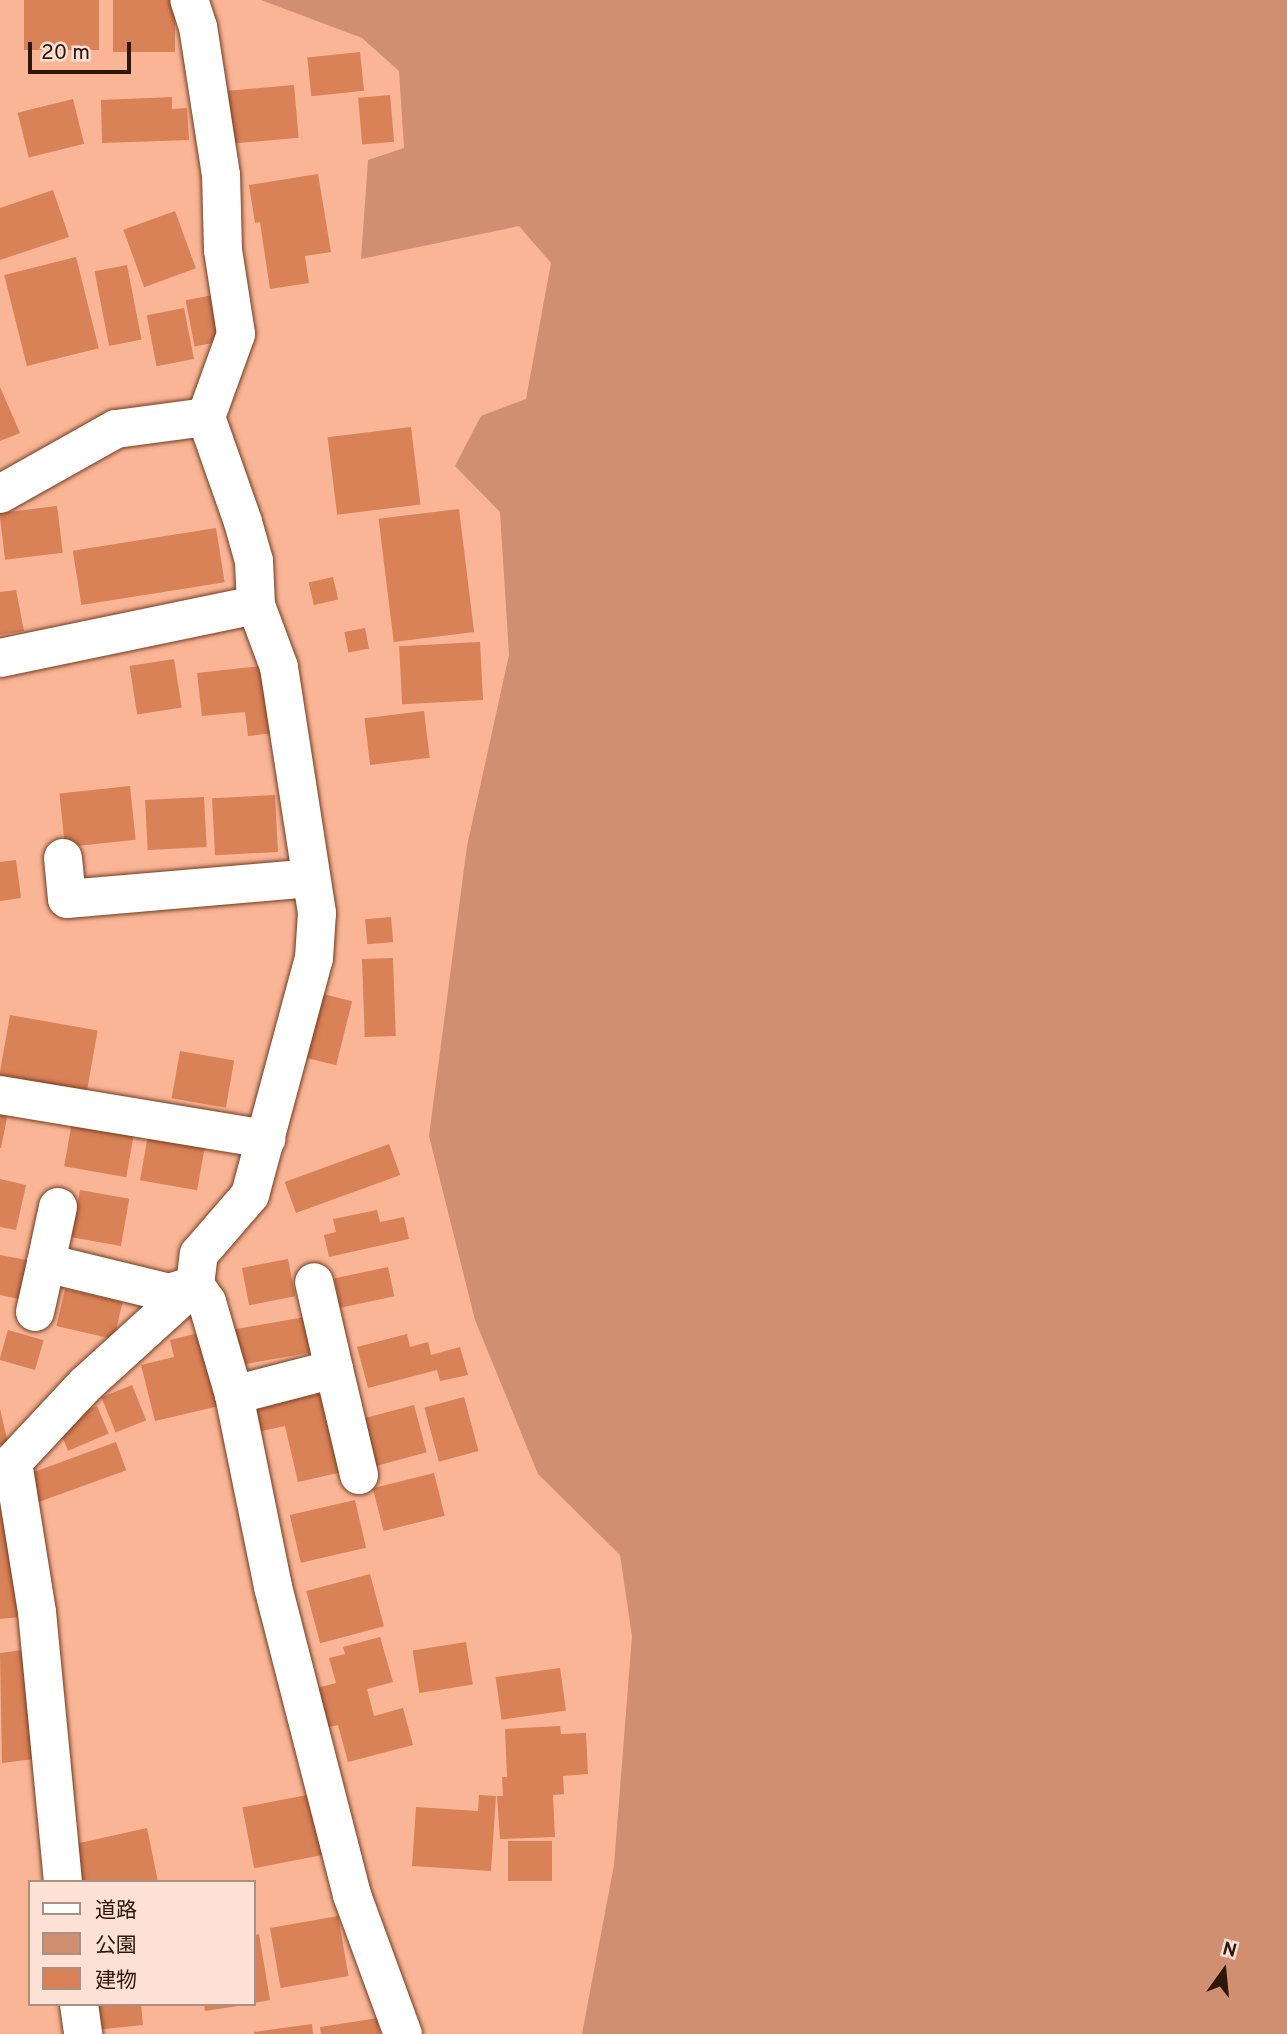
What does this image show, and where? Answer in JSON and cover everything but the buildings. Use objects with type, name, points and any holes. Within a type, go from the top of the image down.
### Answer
[{"type":"street","points":[[63,1880],[37,1612],[13,1462],[85,1385],[195,1286],[199,1254],[250,1195],[314,958],[317,914],[279,667],[256,605],[254,561],[243,522],[206,418],[236,334],[223,250],[221,175],[198,27],[188,0]]},
{"type":"street","points":[[0,494],[116,429],[206,418]]},
{"type":"street","points":[[0,658],[256,605]]},
{"type":"street","points":[[63,858],[66,899],[312,878]]},
{"type":"street","points":[[0,1095],[266,1139]]},
{"type":"street","points":[[35,1312],[58,1207]]},
{"type":"street","points":[[46,1263],[169,1293],[195,1286]]},
{"type":"street","points":[[314,1282],[359,1475]]},
{"type":"street","points":[[195,1286],[207,1302],[234,1395],[273,1587],[352,1895],[403,2034]]},
{"type":"street","points":[[234,1395],[334,1368]]},
{"type":"street","points":[[79,2006],[83,2034]]},
{"type":"green space","points":[[261,0],[1287,0],[1287,2034],[582,2034],[614,1865],[632,1636],[620,1555],[538,1474],[475,1320],[429,1136],[467,846],[509,655],[500,512],[455,466],[481,416],[526,399],[551,263],[519,226],[361,259],[368,160],[404,148],[399,71],[362,38]]}]
